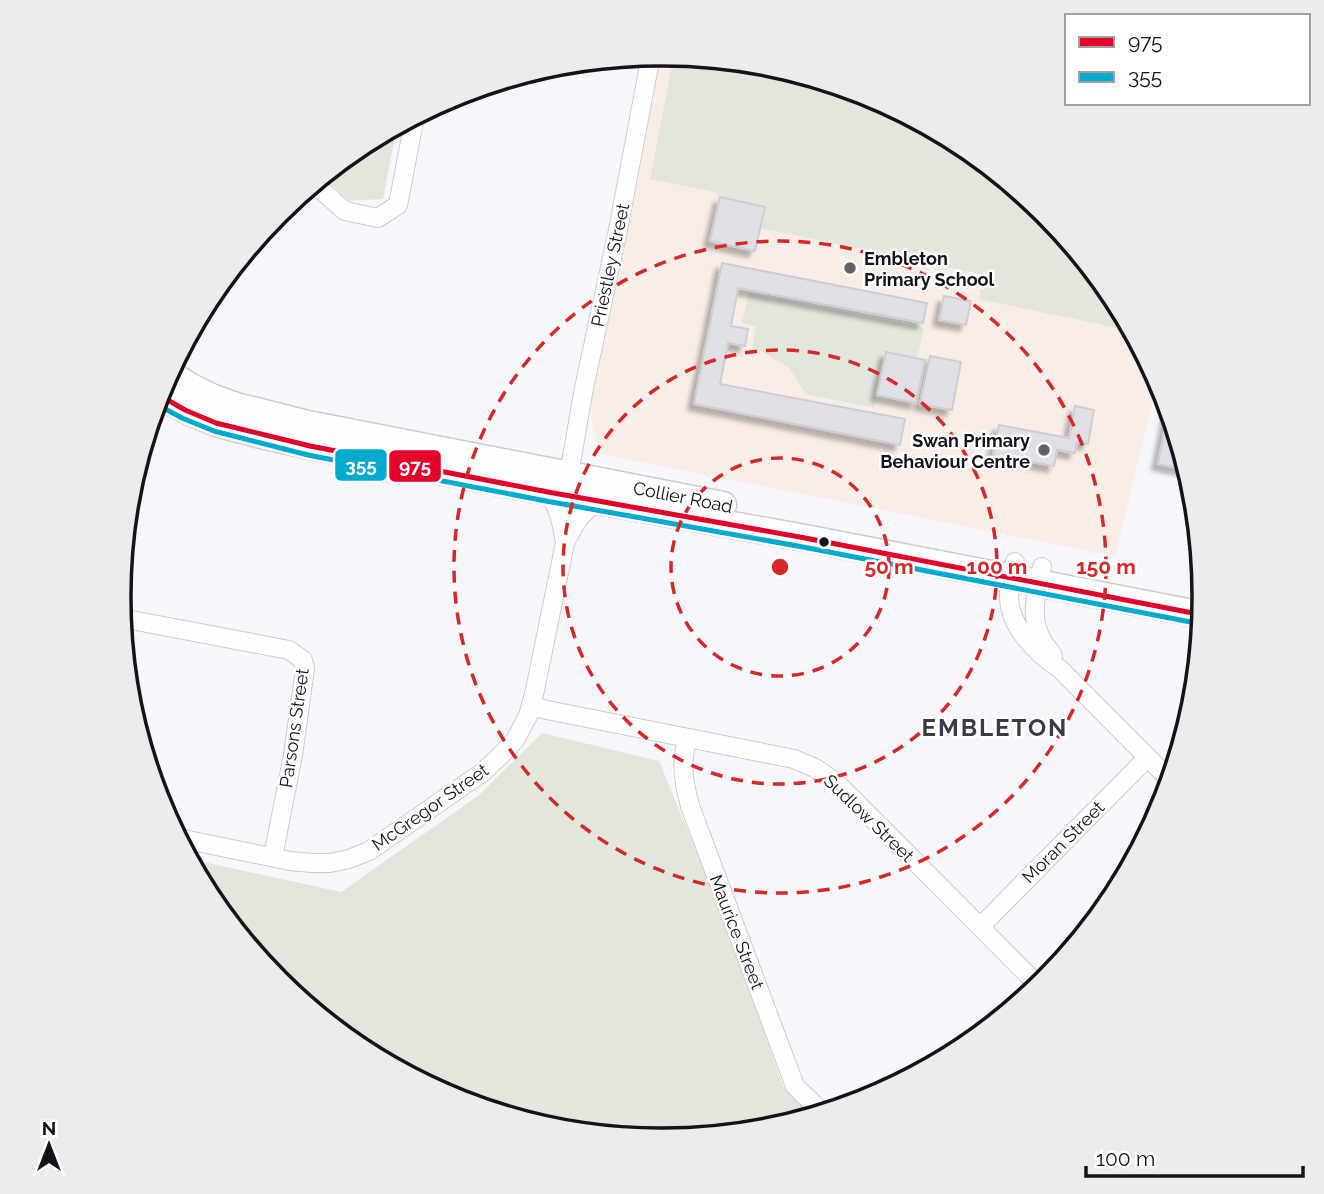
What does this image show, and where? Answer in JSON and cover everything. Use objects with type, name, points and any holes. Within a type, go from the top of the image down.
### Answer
[{"type":"main road","name":"Collier Road","points":[[179,379],[211,397],[308,424],[569,474],[1014,570],[1192,612]]},
{"type":"main road","name":"Collier Road","points":[[169,401],[216,423],[257,434],[432,471],[791,535],[1014,570]]},
{"type":"main road","name":"Collier Road","points":[[1041,576],[1192,599]]},
{"type":"street","name":"Priestley Street","points":[[569,474],[649,67]]},
{"type":"street","points":[[321,190],[345,211],[378,218],[388,212],[397,205],[413,129]]},
{"type":"street","name":"McGregor Street","points":[[548,492],[557,505],[565,543]]},
{"type":"street","name":"McGregor Street","points":[[191,841],[312,863],[349,859],[369,851],[483,772],[515,740],[528,716],[565,543],[580,516],[599,501]]},
{"type":"street","points":[[1014,570],[1009,597],[1011,612],[1019,628],[1044,659],[1060,669],[1162,773]]},
{"type":"street","points":[[1041,576],[1034,621],[1041,639],[1060,669]]},
{"type":"street","name":"Parsons Street","points":[[132,620],[289,650],[303,660],[305,669],[295,742],[273,857]]},
{"type":"street","name":"Sudlow Street","points":[[531,706],[794,759],[815,768],[837,783],[1031,978]]},
{"type":"street","name":"Maurice Street","points":[[687,738],[682,765],[690,806],[795,1086],[814,1105]]},
{"type":"street","name":"Moran Street","points":[[980,927],[1147,758]]},
{"type":"shaded area","name":"Embleton Primary School","points":[[662,66],[731,71],[833,95],[897,121],[957,156],[1012,198],[1061,247],[1083,274],[1121,332],[1153,398],[1115,556],[600,454],[584,388],[650,67]]},
{"type":"shaded area","points":[[672,67],[731,71],[833,95],[897,121],[927,138],[957,156],[1012,198],[1061,247],[1103,302],[1119,328],[979,299],[984,275],[761,228],[765,207],[720,197],[715,192],[650,179]]},
{"type":"shaded area","points":[[394,140],[383,199],[349,201],[330,184]]},
{"type":"shaded area","points":[[749,293],[924,328],[917,358],[886,353],[874,408],[806,394],[789,368],[753,346],[756,326],[742,323]]},
{"type":"shaded area","points":[[542,733],[659,761],[725,921],[783,1086],[804,1107],[731,1123],[662,1128],[627,1126],[559,1117],[491,1099],[459,1087],[427,1073],[367,1038],[312,996],[263,947],[241,920],[203,862],[341,892],[478,796]]},
{"type":"building","points":[[720,197],[765,207],[755,251],[710,241]]},
{"type":"building","points":[[722,263],[927,303],[923,323],[738,288],[731,326],[748,329],[745,346],[728,343],[720,384],[905,419],[900,445],[694,404]]},
{"type":"building","points":[[944,296],[971,301],[966,325],[939,320]]},
{"type":"building","points":[[886,352],[925,360],[916,403],[877,395]]},
{"type":"building","points":[[930,356],[961,362],[952,410],[920,404]]},
{"type":"building","points":[[1075,406],[1094,410],[1088,444],[1077,442],[1075,453],[1057,450],[1054,466],[993,455],[999,425],[1069,438]]},
{"type":"building","points":[[1165,428],[1176,468],[1158,464]]},
{"type":"transit line","name":"975","points":[[169,401],[216,423],[310,446],[1192,613]]},
{"type":"transit line","name":"355","points":[[166,409],[214,431],[308,455],[1191,622]]},
{"type":"place","name":"Embleton Primary School","points":[[850,268]]},
{"type":"place","name":"Swan Primary Behaviour Centre","points":[[1044,450]]},
{"type":"district","name":"EMBLETON","points":[[995,727]]}]
